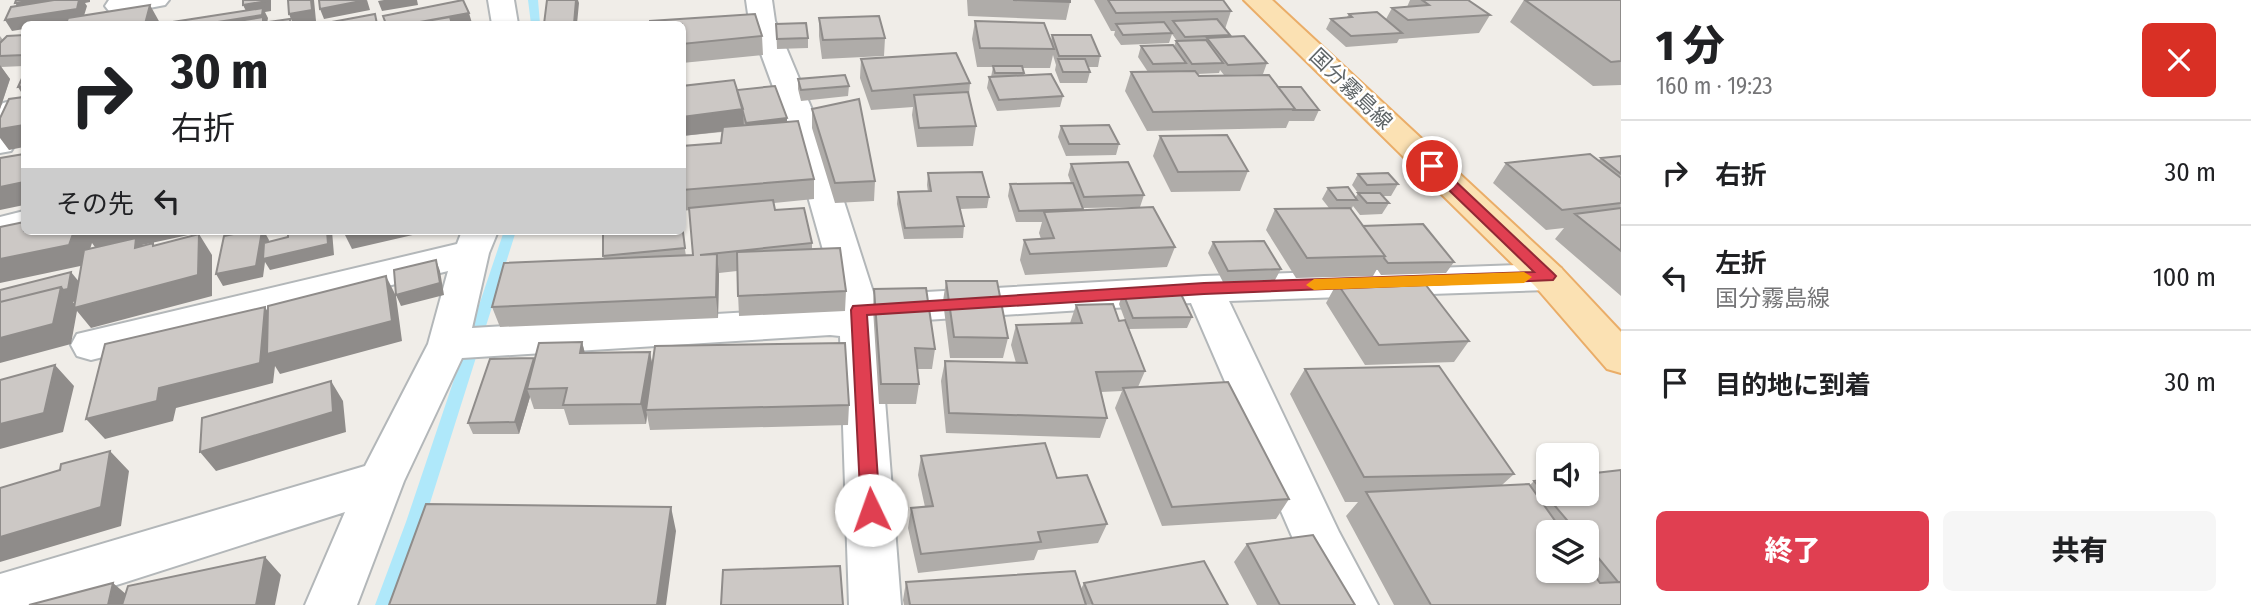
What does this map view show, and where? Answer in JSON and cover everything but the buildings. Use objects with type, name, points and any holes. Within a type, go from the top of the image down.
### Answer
[{"type":"main road","name":"国分霧島線","points":[[1257,0],[1548,276],[1621,358]]},
{"type":"street","points":[[122,0],[118,6],[156,0]]},
{"type":"street","points":[[752,15],[793,137],[860,316],[875,605]]},
{"type":"street","points":[[0,144],[14,109],[21,108]]},
{"type":"street","points":[[0,228],[21,223]]},
{"type":"street","points":[[91,345],[476,242],[471,343],[381,481],[331,605]]},
{"type":"street","points":[[471,343],[817,321],[1204,289],[1548,276]]},
{"type":"street","points":[[1204,289],[1322,548],[1352,605]]},
{"type":"street","points":[[0,598],[381,481]]},
{"type":"waterway","points":[[533,0],[536,21]]},
{"type":"waterway","points":[[384,605],[415,522],[509,235]]},
{"type":"slow traffic","points":[[1314,285],[1524,277]]},
{"type":"route","points":[[871,510],[859,310],[1204,289],[1548,276],[1432,166]]}]
